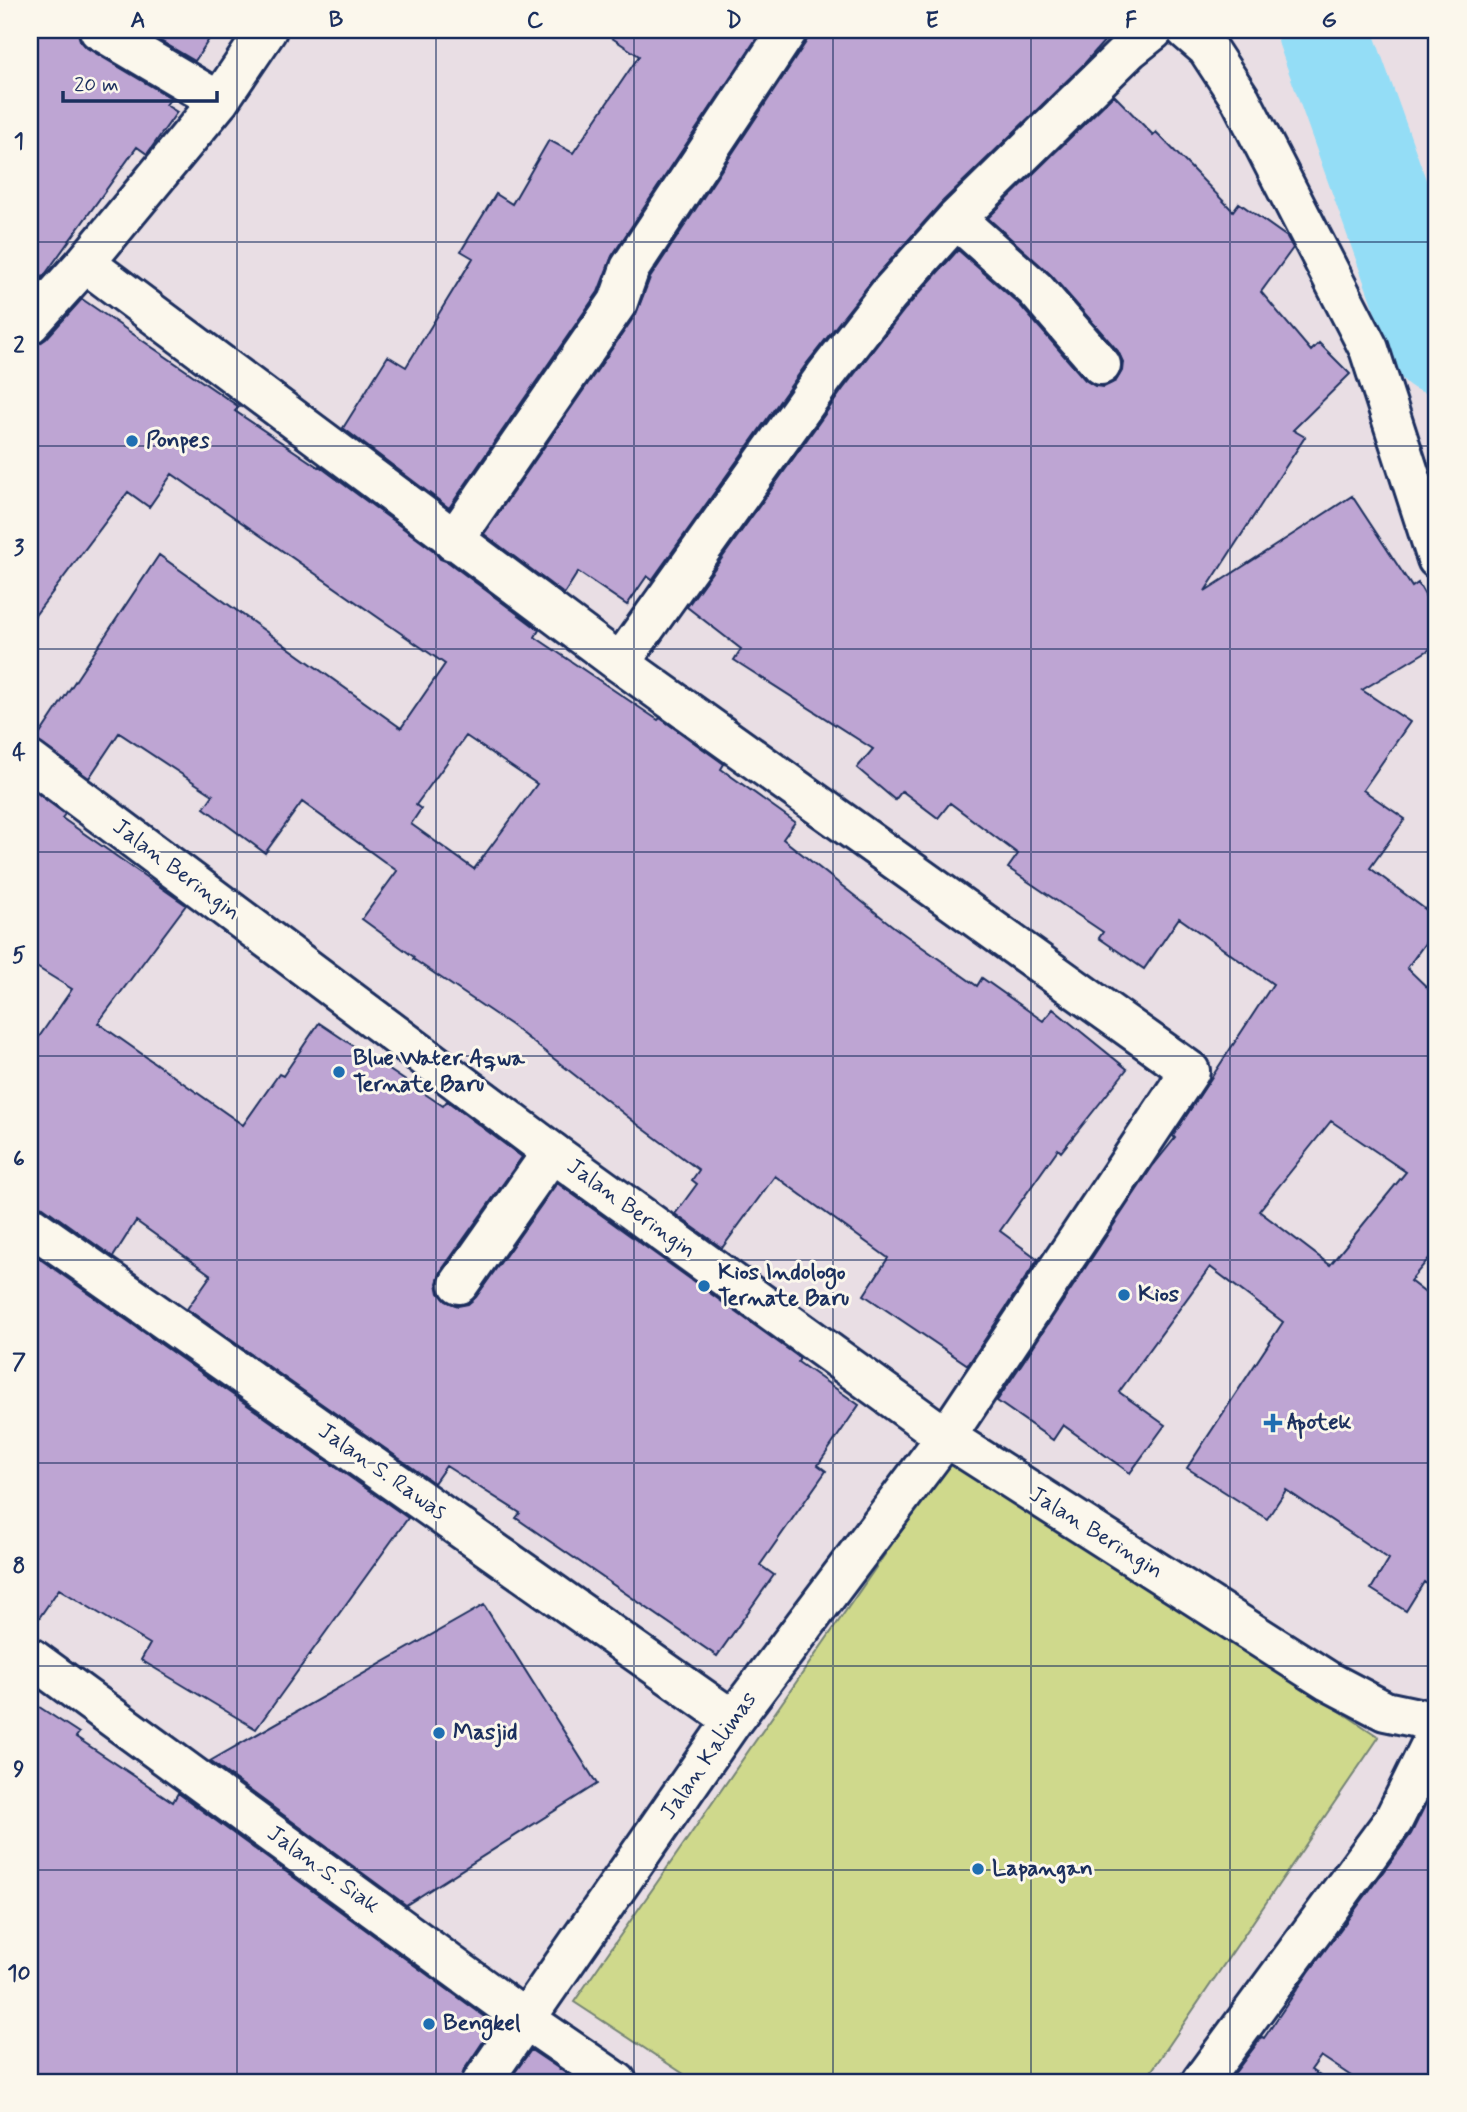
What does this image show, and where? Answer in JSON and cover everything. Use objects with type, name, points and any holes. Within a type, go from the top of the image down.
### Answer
[{"type":"street","points":[[99,30],[219,101]]},
{"type":"street","points":[[30,324],[85,263],[219,101],[267,30]]},
{"type":"street","points":[[453,541],[618,302],[630,268],[788,30]]},
{"type":"street","points":[[85,263],[453,541],[620,663],[825,376],[888,295],[956,219],[1130,49],[1154,30]]},
{"type":"street","points":[[1186,30],[1208,48],[1241,100],[1369,349],[1437,559]]},
{"type":"street","points":[[956,219],[1035,289],[1101,365]]},
{"type":"street","name":"Jalan Kalimas","points":[[482,2082],[733,1720],[946,1437],[1190,1071],[620,663]]},
{"type":"street","name":"Jalan Beringin","points":[[30,761],[552,1152],[946,1437],[1328,1681],[1385,1711],[1437,1722]]},
{"type":"street","points":[[459,1284],[552,1152]]},
{"type":"street","name":"Jalan S. Rawas","points":[[30,1225],[733,1720]]},
{"type":"street","name":"Jalan S. Siak","points":[[30,1657],[525,2019],[617,2082]]},
{"type":"street","points":[[1201,2082],[1394,1821],[1437,1732]]},
{"type":"green space","name":"Lapangan","points":[[954,1455],[1379,1737],[1144,2082],[696,2082],[574,2002]]},
{"type":"building","points":[[30,30],[77,30],[80,40],[87,48],[171,98],[166,105],[177,112],[147,154],[137,147],[30,292]]},
{"type":"building","points":[[142,30],[215,30],[195,61]]},
{"type":"building","points":[[600,30],[762,30],[612,256],[598,292],[449,508],[343,428],[388,356],[406,367],[473,258],[461,251],[496,194],[512,204],[549,140],[573,153],[639,56]]},
{"type":"building","points":[[810,30],[1114,30],[1084,64],[941,203],[871,282],[807,363],[652,580],[647,576],[627,605],[578,572],[564,594],[484,534],[636,314],[650,278],[806,42]]},
{"type":"building","points":[[1114,95],[1153,135],[1156,132],[1233,211],[1239,203],[1287,237],[1293,248],[1261,292],[1311,351],[1319,343],[1350,374],[1293,430],[1305,437],[1205,591],[1352,496],[1412,587],[1418,583],[1437,616],[1437,645],[1362,690],[1410,722],[1363,790],[1405,819],[1370,868],[1437,918],[1437,927],[1407,968],[1437,997],[1437,1249],[1410,1281],[1437,1302],[1437,1591],[1424,1582],[1406,1611],[1371,1589],[1389,1559],[1286,1490],[1267,1519],[1187,1468],[1283,1322],[1210,1267],[1119,1392],[1165,1425],[1130,1473],[1063,1425],[1053,1440],[997,1401],[1152,1167],[1175,1138],[1173,1136],[1273,984],[1179,918],[1144,969],[1099,938],[1103,932],[1008,868],[1018,854],[950,803],[938,818],[902,791],[895,800],[857,768],[873,749],[734,660],[741,649],[687,607],[843,389],[905,309],[958,250],[1019,304],[1085,380],[1095,386],[1104,387],[1116,381],[1122,371],[1123,362],[1118,351],[1051,275],[988,218]],"holes":[[[1331,1121],[1406,1172],[1330,1265],[1259,1211]]]},
{"type":"building","points":[[82,299],[239,407],[235,411],[319,466],[434,551],[440,559],[448,562],[539,630],[535,637],[658,720],[660,718],[724,764],[721,769],[795,822],[783,839],[894,927],[977,986],[982,978],[1043,1021],[1053,1009],[1127,1069],[1061,1152],[1058,1149],[1000,1231],[1038,1259],[968,1365],[864,1295],[888,1258],[775,1176],[722,1248],[675,1214],[697,1184],[692,1180],[699,1170],[511,1025],[413,959],[414,957],[362,919],[397,871],[302,802],[265,853],[204,808],[213,795],[119,733],[89,778],[36,740],[159,555],[401,728],[445,664],[172,474],[149,507],[128,492],[30,622],[30,345],[37,345],[46,339]],"holes":[[[466,736],[537,784],[474,869],[411,824],[421,809],[416,805]]]},
{"type":"building","points":[[30,788],[65,814],[62,818],[186,905],[98,1023],[243,1125],[279,1074],[283,1076],[319,1023],[443,1106],[447,1101],[522,1157],[441,1271],[437,1283],[439,1293],[446,1301],[458,1306],[468,1304],[476,1297],[557,1183],[800,1358],[798,1362],[859,1405],[818,1465],[826,1471],[760,1565],[774,1575],[717,1656],[516,1518],[520,1513],[446,1466],[434,1483],[187,1309],[211,1275],[136,1221],[113,1257],[43,1207],[30,1204],[30,1050],[72,989],[30,963]]},
{"type":"building","points":[[30,1252],[408,1518],[256,1729],[141,1660],[150,1644],[59,1589],[30,1631]]},
{"type":"building","name":"Masjid","points":[[484,1605],[597,1784],[406,1905],[210,1761]]},
{"type":"building","points":[[30,1701],[79,1733],[76,1737],[173,1802],[178,1793],[495,2024],[464,2070],[460,2082],[30,2082]]},
{"type":"building","points":[[1437,1781],[1437,2082],[1360,2082],[1321,2056],[1311,2070],[1329,2082],[1228,2082],[1262,2037],[1264,2038],[1411,1834]]},
{"type":"building","points":[[531,2050],[579,2082],[508,2082]]},
{"type":"waterway","points":[[1323,30],[1437,348]]},
{"type":"place","name":"Ponpes","points":[[132,441]]},
{"type":"place","name":"Blue Water Aqwa Ternate Baru","points":[[339,1072]]},
{"type":"place","name":"Kios Indologo Ternate Baru","points":[[704,1286]]},
{"type":"place","name":"Kios","points":[[1124,1295]]},
{"type":"place","name":"Apotek","points":[[1273,1423]]},
{"type":"place","name":"Masjid","points":[[439,1733]]},
{"type":"place","name":"Lapangan","points":[[978,1869]]},
{"type":"place","name":"Bengkel","points":[[429,2024]]}]
